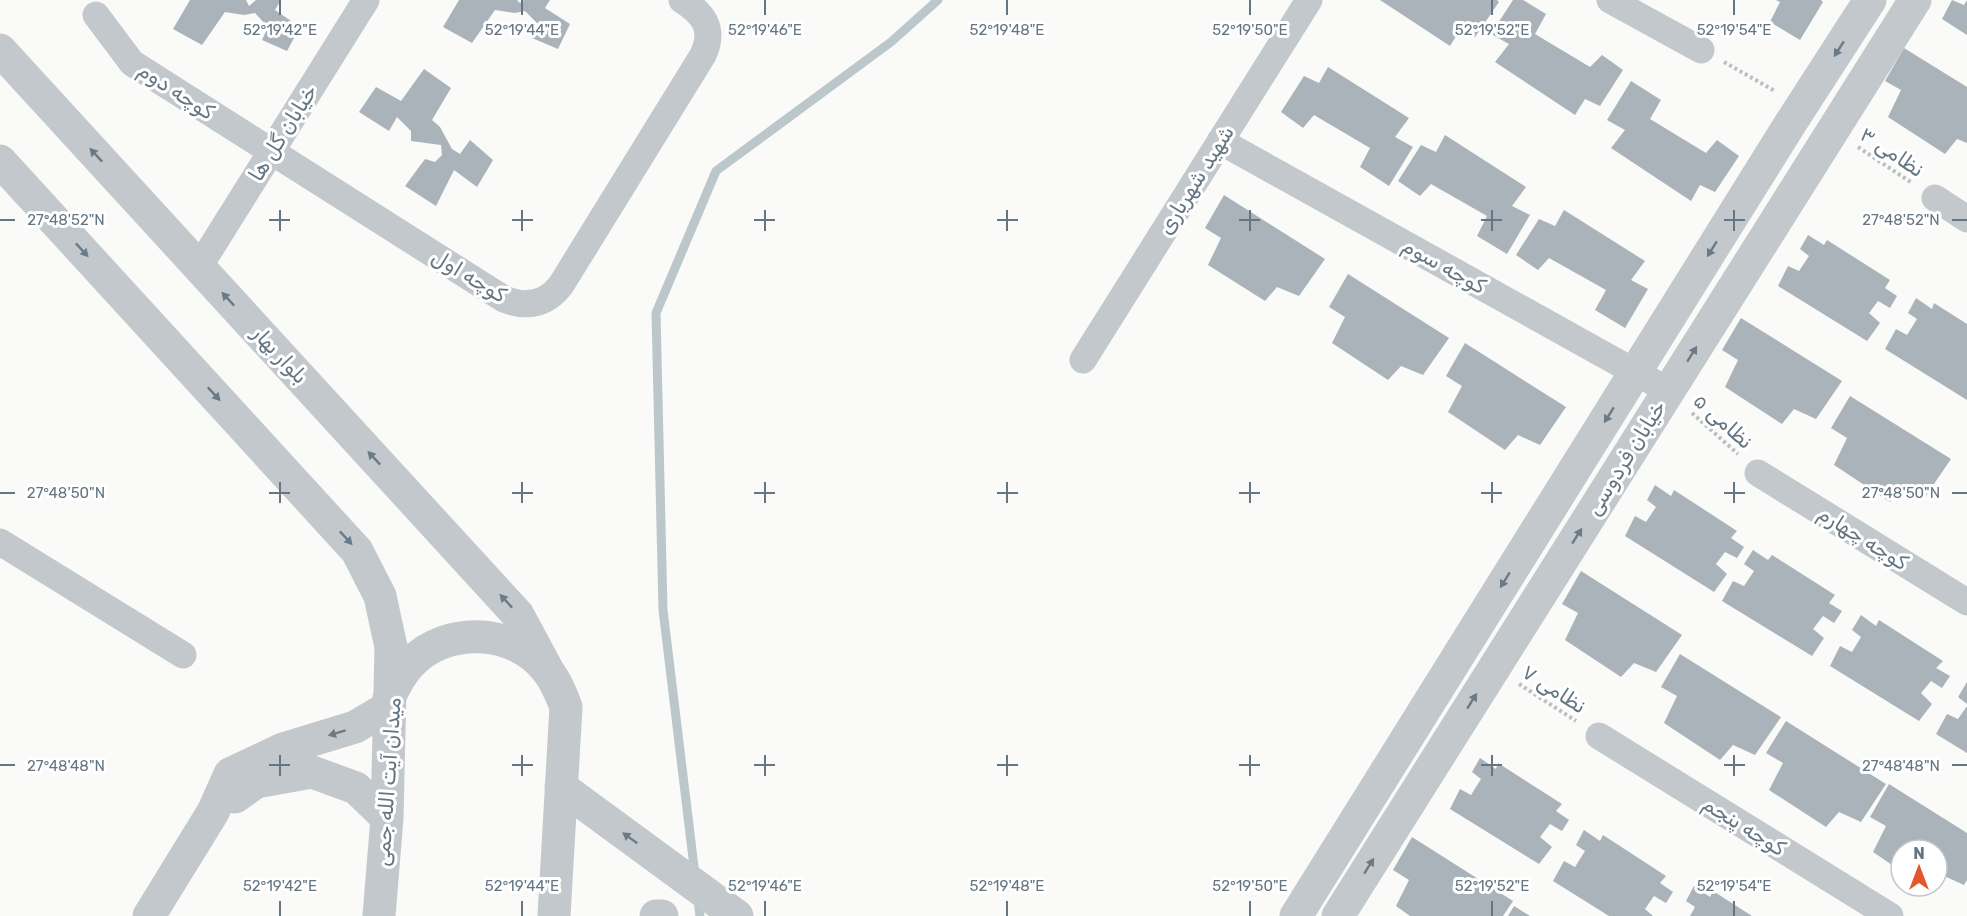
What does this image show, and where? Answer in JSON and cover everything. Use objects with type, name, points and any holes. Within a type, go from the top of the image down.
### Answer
[{"type":"street","name":"خیابان گل ها","points":[[199,267],[366,0]]},
{"type":"street","name":"کوچه اول","points":[[271,152],[504,299],[521,305],[531,305],[548,298],[561,285],[703,55],[708,40],[706,25],[698,11],[682,0]]},
{"type":"street","name":"شهید شهریاری","points":[[1083,360],[1309,0]]},
{"type":"street","points":[[1610,0],[1701,50]]},
{"type":"street","name":"خیابان فردوسی","points":[[1296,916],[1870,0]]},
{"type":"street","name":"خیابان فردوسی","points":[[1338,916],[1915,0]]},
{"type":"street","name":"کوچه دوم","points":[[96,15],[132,63],[271,152]]},
{"type":"street","name":"بلوار بهار","points":[[0,50],[518,615],[547,669]]},
{"type":"street","name":"کوچه سوم","points":[[1220,141],[1669,391]]},
{"type":"street","points":[[0,161],[357,551],[380,596],[391,647],[389,702],[355,727],[283,749],[231,774],[213,812],[149,916]]},
{"type":"street","points":[[1935,198],[1967,219]]},
{"type":"street","name":"کوچه چهارم","points":[[1758,473],[1967,602]]},
{"type":"street","points":[[0,542],[183,655]]},
{"type":"street","name":"میدان آیت الله جمی","points":[[379,916],[387,818],[389,702],[398,678],[412,662],[429,649],[449,640],[470,636],[492,637],[512,643],[531,654],[547,669],[559,687],[566,707],[554,916]]},
{"type":"street","name":"کوچه پنجم","points":[[1599,736],[1890,916]]},
{"type":"street","points":[[213,812],[256,782],[312,772],[356,788],[387,818]]},
{"type":"street","points":[[561,787],[726,909]]},
{"type":"street","points":[[656,916],[662,916]]},
{"type":"path","points":[[1701,50],[1802,106]]},
{"type":"path","name":"نظامی ۳","points":[[1833,130],[1935,198]]},
{"type":"path","name":"نظامی ۵","points":[[1669,391],[1758,473]]},
{"type":"path","name":"نظامی ۷","points":[[1494,667],[1599,736]]},
{"type":"building","points":[[190,0],[246,0],[249,6],[256,0],[281,0],[275,10],[300,27],[287,51],[262,40],[268,27],[255,13],[244,15],[225,12],[202,45],[173,29]]},
{"type":"building","points":[[459,0],[517,0],[520,3],[524,0],[550,0],[545,8],[570,24],[558,49],[532,38],[539,25],[525,11],[515,13],[495,10],[472,43],[443,27]]},
{"type":"building","points":[[1380,0],[1497,0],[1499,2],[1475,37],[1460,30],[1450,46]]},
{"type":"building","points":[[1513,0],[1523,0],[1546,14],[1535,34],[1590,67],[1602,55],[1623,70],[1600,106],[1585,99],[1575,115],[1495,62],[1509,44],[1491,34]]},
{"type":"building","points":[[1776,0],[1821,0],[1823,2],[1800,40],[1770,22],[1780,2]]},
{"type":"building","points":[[1952,0],[1964,5],[1967,0],[1967,35],[1942,19]]},
{"type":"building","points":[[1904,48],[1967,87],[1967,143],[1957,139],[1945,154],[1888,117],[1901,90],[1885,81]]},
{"type":"building","points":[[1328,67],[1409,118],[1395,137],[1413,147],[1389,186],[1360,167],[1370,148],[1314,115],[1303,128],[1281,112],[1304,76],[1319,83]]},
{"type":"building","points":[[424,69],[451,88],[432,120],[440,127],[452,149],[460,154],[470,140],[493,160],[477,187],[454,170],[436,206],[405,186],[425,159],[435,162],[442,155],[441,145],[411,141],[411,131],[397,117],[389,131],[359,112],[376,87],[401,101]]},
{"type":"building","points":[[1631,81],[1661,100],[1650,119],[1706,153],[1717,140],[1739,156],[1715,192],[1700,185],[1691,201],[1611,148],[1625,130],[1607,120]]},
{"type":"building","points":[[1445,135],[1526,187],[1512,206],[1530,215],[1507,254],[1477,236],[1487,216],[1431,184],[1420,196],[1398,181],[1421,145],[1436,152]]},
{"type":"building","points":[[1224,195],[1325,259],[1299,296],[1277,287],[1265,301],[1208,265],[1221,238],[1205,228]]},
{"type":"building","points":[[1564,210],[1645,261],[1631,280],[1648,289],[1625,328],[1595,310],[1606,290],[1549,258],[1538,270],[1516,255],[1539,219],[1555,226]]},
{"type":"building","points":[[1808,235],[1824,245],[1827,240],[1890,280],[1885,288],[1897,296],[1890,308],[1878,301],[1869,313],[1880,323],[1867,341],[1778,286],[1788,266],[1799,271],[1809,256],[1800,249]]},
{"type":"building","points":[[1348,274],[1449,338],[1423,375],[1401,366],[1388,380],[1332,343],[1345,317],[1329,307]]},
{"type":"building","points":[[1916,298],[1932,309],[1934,303],[1967,324],[1967,400],[1885,349],[1896,329],[1907,335],[1917,319],[1908,313]]},
{"type":"building","points":[[1741,318],[1842,381],[1816,419],[1794,409],[1782,424],[1725,387],[1738,360],[1722,350]]},
{"type":"building","points":[[1465,343],[1566,407],[1540,445],[1518,435],[1505,450],[1448,412],[1462,386],[1446,376]]},
{"type":"building","points":[[1850,396],[1951,459],[1925,497],[1903,487],[1890,502],[1834,465],[1847,438],[1831,428]]},
{"type":"building","points":[[1655,485],[1671,496],[1674,490],[1737,531],[1731,538],[1744,547],[1737,558],[1725,552],[1716,564],[1727,574],[1714,592],[1625,536],[1635,516],[1646,522],[1656,507],[1647,500]]},
{"type":"building","points":[[1753,550],[1768,560],[1772,555],[1835,595],[1829,603],[1842,611],[1834,623],[1823,616],[1813,629],[1824,638],[1812,656],[1722,601],[1733,581],[1744,586],[1754,571],[1744,564]]},
{"type":"building","points":[[1581,571],[1682,635],[1656,672],[1634,663],[1621,677],[1565,640],[1578,613],[1562,604]]},
{"type":"building","points":[[1861,615],[1876,626],[1879,620],[1943,661],[1936,668],[1950,676],[1942,688],[1931,681],[1921,693],[1932,704],[1919,721],[1830,666],[1840,646],[1852,652],[1861,637],[1852,630]]},
{"type":"building","points":[[1680,654],[1781,717],[1755,755],[1733,745],[1720,760],[1664,723],[1677,696],[1661,687]]},
{"type":"building","points":[[1967,682],[1967,704],[1958,697]]},
{"type":"building","points":[[1967,706],[1967,753],[1936,734],[1947,714],[1958,719]]},
{"type":"building","points":[[1786,721],[1886,784],[1861,822],[1839,812],[1826,827],[1769,790],[1783,763],[1766,753]]},
{"type":"building","points":[[1480,758],[1496,769],[1498,763],[1562,804],[1556,811],[1569,820],[1562,831],[1550,824],[1540,837],[1552,847],[1539,864],[1450,809],[1460,789],[1471,795],[1481,779],[1472,772]]},
{"type":"building","points":[[1889,784],[1967,833],[1967,880],[1964,885],[1949,878],[1949,838],[1889,838],[1889,863],[1873,852],[1886,826],[1870,817]]},
{"type":"building","points":[[1584,830],[1600,841],[1603,835],[1666,876],[1660,883],[1673,892],[1666,903],[1654,896],[1645,909],[1653,916],[1609,916],[1553,881],[1564,861],[1575,867],[1585,851],[1576,845]]},
{"type":"building","points":[[1412,837],[1513,901],[1503,916],[1410,916],[1396,906],[1409,880],[1393,870]]},
{"type":"building","points":[[1694,886],[1710,897],[1713,891],[1752,916],[1690,916],[1695,907],[1686,901]]},
{"type":"building","points":[[1514,906],[1530,916],[1508,916]]},
{"type":"waterway","points":[[695,875],[663,610],[656,313],[716,171],[891,42],[938,0]]},
{"type":"waterway","points":[[698,898],[700,916]]}]
